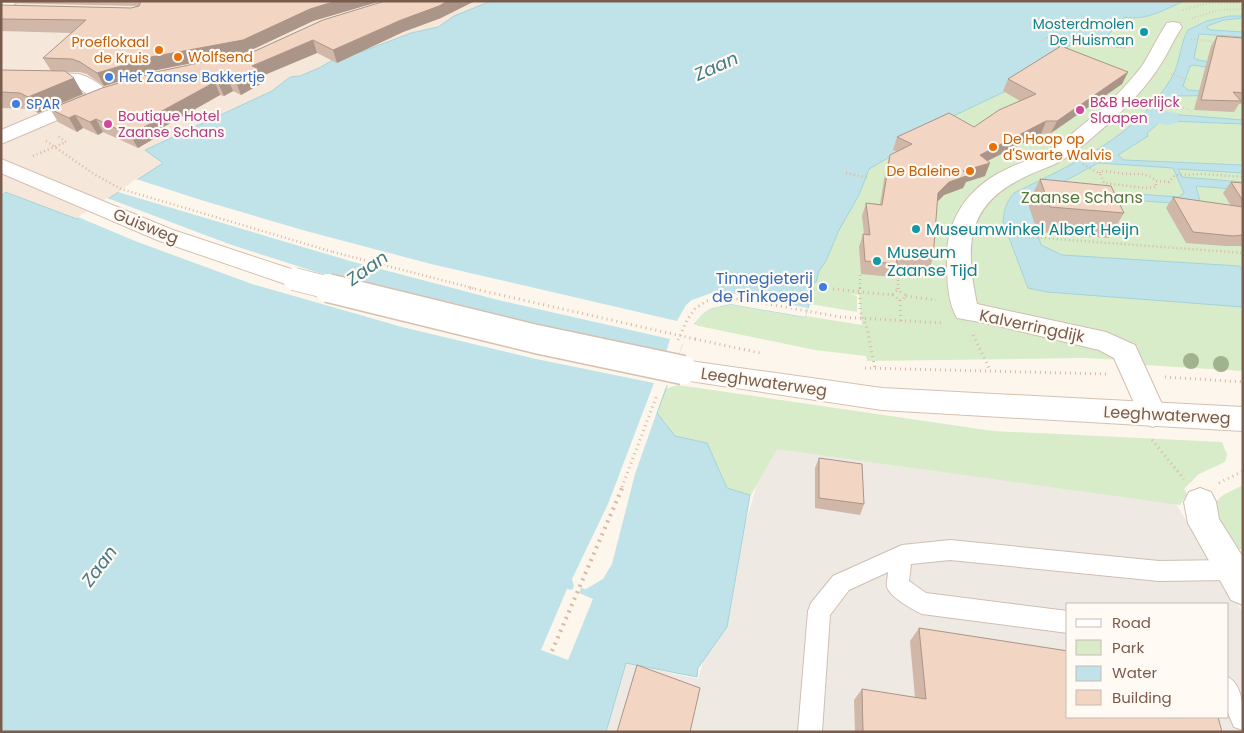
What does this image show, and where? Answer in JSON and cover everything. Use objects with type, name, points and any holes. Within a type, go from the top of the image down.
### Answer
[{"type":"street","points":[[1,8],[15,6]]},
{"type":"street","name":"Kalverringdijk","points":[[1153,415],[1124,352],[1106,342],[986,314],[966,312],[959,279],[958,231],[968,210],[988,189],[1004,178],[1061,152],[1109,112],[1134,88],[1157,56],[1173,27]]},
{"type":"street","points":[[1,77],[79,80],[100,95]]},
{"type":"street","points":[[1,138],[100,95],[120,89]]},
{"type":"street","name":"Guisweg","points":[[1,165],[166,235],[294,279]]},
{"type":"street","name":"Leeghwaterweg","points":[[294,279],[455,321],[597,353],[679,359],[882,399],[1243,419]]},
{"type":"street","points":[[1194,493],[1204,523],[1237,580]]},
{"type":"lane","points":[[810,732],[819,611],[841,583],[902,555],[950,550],[1237,580]]},
{"type":"lane","points":[[902,555],[897,585],[922,603],[1066,622]]},
{"type":"lane","points":[[1229,691],[1243,718]]},
{"type":"path","points":[[1173,27],[1182,25],[1200,14],[1220,10],[1243,9],[1242,2],[1208,3],[1187,8]]},
{"type":"path","points":[[1041,41],[1054,33]]},
{"type":"path","points":[[1047,38],[1070,46]]},
{"type":"path","points":[[1204,41],[1224,42]]},
{"type":"path","points":[[1170,74],[1190,80]]},
{"type":"path","points":[[1152,97],[1192,111]]},
{"type":"path","name":"Guisweg","points":[[46,141],[94,174],[122,189],[333,252]]},
{"type":"path","points":[[1100,174],[1100,172],[1113,171],[1126,174],[1136,172],[1151,176],[1156,181],[1170,182],[1175,175],[1243,177]]},
{"type":"path","points":[[1096,172],[1100,174],[1104,183],[1121,186],[1156,187],[1156,181]]},
{"type":"path","points":[[846,173],[868,178]]},
{"type":"path","points":[[1006,236],[1243,253]]},
{"type":"path","name":"Leeghwaterweg","points":[[333,252],[431,279],[768,355]]},
{"type":"path","points":[[898,291],[898,274],[959,279]]},
{"type":"path","points":[[860,275],[860,311],[864,320],[875,369]]},
{"type":"path","points":[[833,288],[892,295],[900,300]]},
{"type":"path","points":[[892,295],[894,291],[904,293],[906,296],[900,300]]},
{"type":"path","points":[[679,359],[690,313],[700,304],[715,299],[732,299],[806,313],[864,320],[954,324],[966,312]]},
{"type":"path","points":[[900,300],[901,321]]},
{"type":"path","points":[[975,339],[990,370]]},
{"type":"path","points":[[859,368],[1136,375],[1243,382]]},
{"type":"path","points":[[552,651],[627,476],[658,393]]},
{"type":"path","points":[[1153,415],[1152,442],[1194,493]]},
{"type":"shaded area","points":[[1,1],[491,1],[454,16],[438,27],[411,33],[361,52],[338,57],[300,76],[290,77],[272,91],[145,150],[164,163],[77,219],[1,191]]},
{"type":"shaded area","points":[[769,445],[1168,491],[1243,613],[1243,732],[606,732],[626,663],[698,679]]},
{"type":"green space","name":"Zaanse Schans","points":[[1111,1],[1243,1],[1243,371],[1144,365],[1141,361],[1083,358],[867,361],[866,356],[815,350],[694,325],[709,310],[730,304],[862,325],[859,295],[849,294],[857,296],[857,312],[810,304],[812,297],[791,291],[824,159]]},
{"type":"green space","points":[[678,385],[993,431],[1222,442],[1227,454],[1225,462],[1199,474],[1184,489],[1187,494],[1180,505],[777,449],[750,497],[750,495],[727,488],[707,443],[675,436],[657,413],[665,389]]},
{"type":"green space","points":[[1243,485],[1243,549],[1238,549],[1211,506],[1223,495]]},
{"type":"water","name":"Zaan","points":[[491,1],[1184,1],[1148,16],[1124,17],[1108,35],[1112,41],[1126,46],[1125,48],[1079,43],[1072,44],[1004,92],[932,126],[936,130],[869,169],[859,195],[839,230],[826,261],[819,271],[816,282],[812,284],[814,290],[805,317],[730,304],[710,309],[700,315],[682,345],[657,413],[675,436],[707,443],[727,488],[750,495],[727,627],[698,668],[697,677],[626,663],[606,732],[1,732],[1,196],[5,192],[77,219],[163,163],[145,150],[272,91],[290,77],[300,76],[338,57],[361,52],[411,33],[438,27],[454,16]]},
{"type":"water","points":[[1229,16],[1243,16],[1243,18],[1224,20],[1207,26],[1207,28],[1211,30],[1243,32],[1243,37],[1199,34],[1194,58],[1238,67],[1243,74],[1194,65],[1190,66],[1183,86],[1188,90],[1243,95],[1175,96],[1164,110],[1161,121],[1147,133],[1148,136],[1118,155],[1124,160],[1243,165],[1243,173],[1178,169],[1182,177],[1243,182],[1243,190],[1196,186],[1201,205],[1044,194],[1034,196],[1029,204],[1041,245],[1062,255],[1239,266],[1243,269],[1243,307],[1047,292],[1028,288],[1003,222],[1006,206],[1011,197],[1014,193],[1059,171],[1102,146],[1123,132],[1141,116],[1158,98],[1172,77],[1188,30],[1207,21]],"holes":[[[1098,163],[1173,168],[1184,193],[1179,197],[1052,188]]]},
{"type":"water","points":[[1169,114],[1243,120],[1243,124],[1169,121]]},
{"type":"pier","points":[[136,179],[306,231],[431,264],[677,321],[686,305],[692,300],[714,292],[730,293],[808,308],[805,317],[730,304],[710,309],[701,315],[694,324],[697,325],[686,343],[682,345],[679,355],[681,355],[670,385],[667,385],[665,389],[635,474],[612,564],[603,579],[586,589],[581,588],[579,593],[593,599],[568,660],[541,650],[567,589],[572,590],[574,586],[572,579],[608,504],[654,383],[536,359],[402,327],[252,284],[135,241],[78,217],[107,198],[229,244],[319,273],[458,310],[666,352],[670,339],[502,301],[350,261],[118,192]]},
{"type":"building","points":[[141,1],[336,1],[310,9],[243,40],[151,57],[97,73],[72,59],[43,58],[86,20],[1,19],[1,5],[131,8],[139,6]]},
{"type":"building","points":[[385,1],[448,1],[333,50],[313,40],[252,66],[259,69],[236,82],[227,78],[218,83],[215,82],[149,118],[155,121],[130,135],[96,119],[90,122],[75,115],[69,118],[50,109],[102,88],[156,72],[255,51],[323,20]]},
{"type":"building","points":[[1217,36],[1243,38],[1243,93],[1233,92],[1241,101],[1201,100]]},
{"type":"building","points":[[1061,46],[1128,72],[1057,121],[1046,121],[980,155],[990,163],[963,171],[969,175],[949,182],[938,193],[933,259],[896,255],[897,264],[865,261],[863,234],[870,235],[866,203],[882,205],[890,155],[912,144],[897,137],[949,113],[974,127],[999,110],[1036,94],[1008,79]]},
{"type":"building","points":[[1,70],[65,71],[74,78],[28,97],[20,93],[1,92]]},
{"type":"building","points":[[1040,179],[1111,186],[1124,213],[1050,207]]},
{"type":"building","points":[[1231,182],[1243,183],[1243,201]]},
{"type":"building","points":[[1173,197],[1243,207],[1243,235],[1233,236],[1193,232]]},
{"type":"building","points":[[819,458],[862,464],[864,504],[819,498]]},
{"type":"building","points":[[919,628],[1066,651],[1066,718],[1218,718],[1222,732],[863,732],[862,689],[926,699]]},
{"type":"building","points":[[637,665],[700,688],[690,732],[617,732]]},
{"type":"waterway","points":[[1152,117],[1169,118]]},
{"type":"place","name":"Mosterdmolen De Huisman","points":[[1144,32]]},
{"type":"place","name":"Proeflokaal de Kruis","points":[[159,50]]},
{"type":"place","name":"Wolfsend","points":[[178,57]]},
{"type":"place","name":"Het Zaanse Bakkertje","points":[[109,77]]},
{"type":"place","name":"SPAR","points":[[16,104]]},
{"type":"place","name":"B&B Heerlijck Slaapen","points":[[1080,110]]},
{"type":"place","name":"Boutique Hotel Zaanse Schans","points":[[108,124]]},
{"type":"place","name":"De Hoop op d'Swarte Walvis","points":[[993,147]]},
{"type":"place","name":"De Baleine","points":[[970,171]]},
{"type":"place","name":"Museumwinkel Albert Heijn","points":[[916,229]]},
{"type":"place","name":"Museum Zaanse Tijd","points":[[877,261]]},
{"type":"place","name":"Tinnegieterij de Tinkoepel","points":[[823,287]]}]
